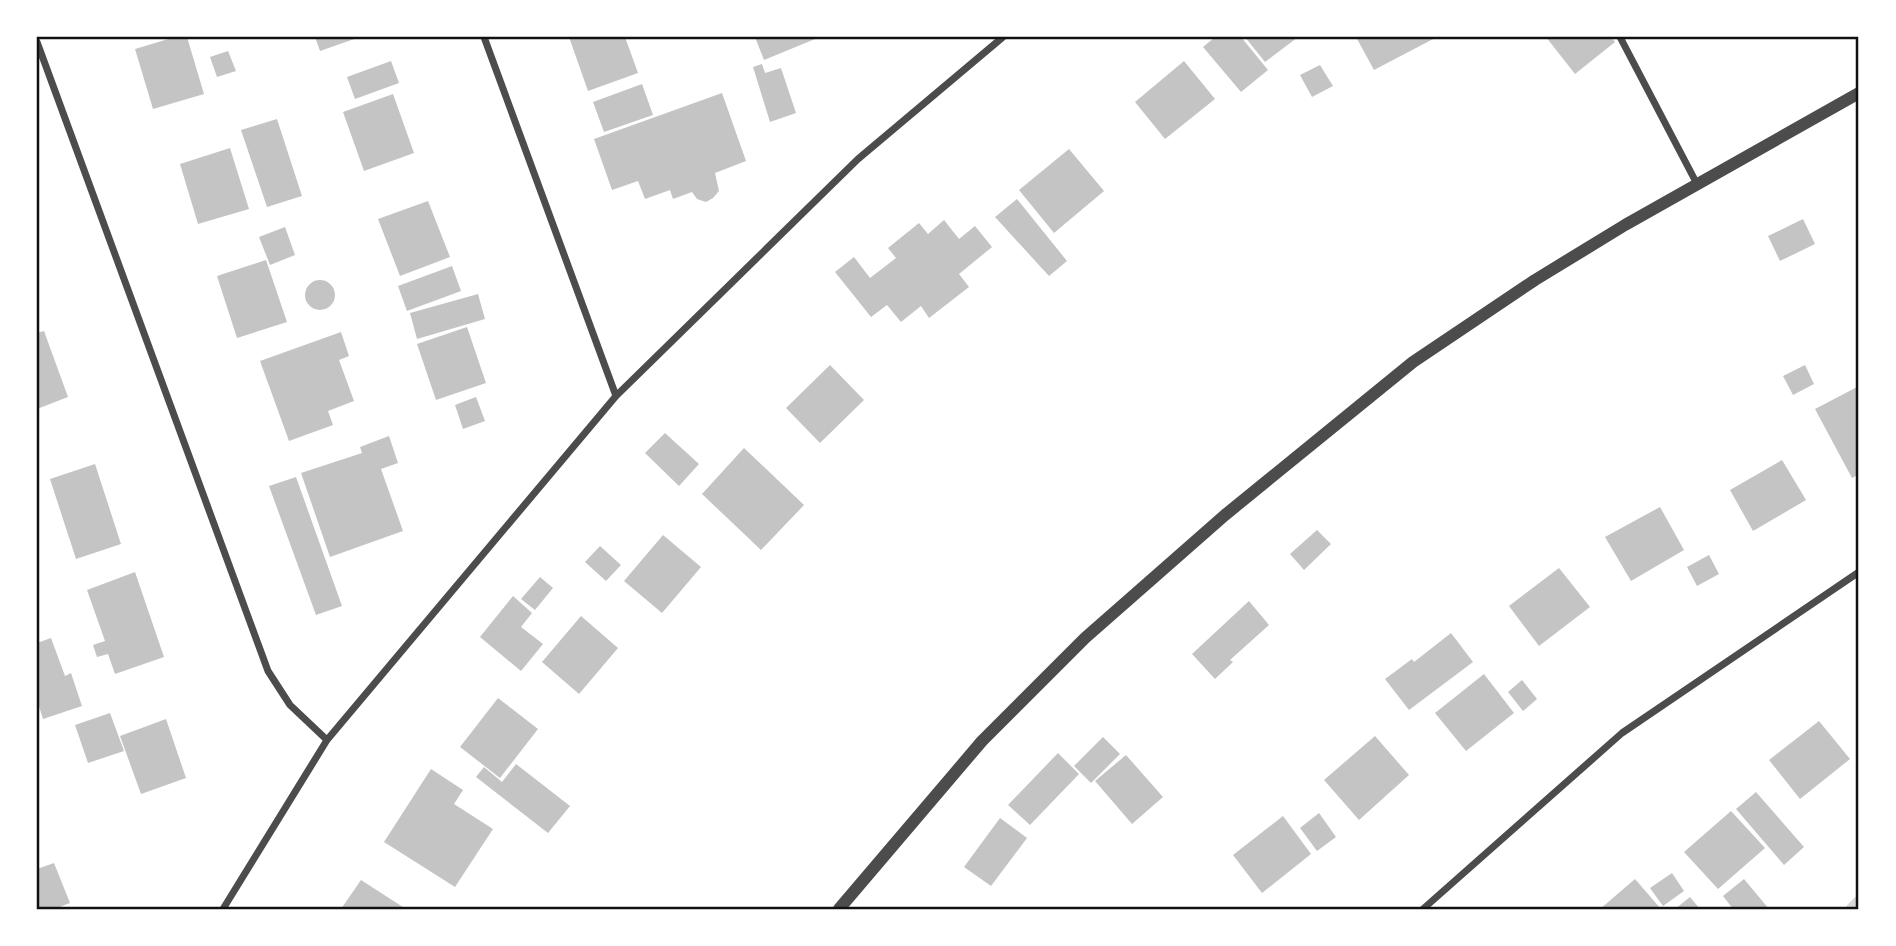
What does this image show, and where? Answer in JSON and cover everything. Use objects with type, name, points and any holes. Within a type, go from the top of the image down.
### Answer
[{"type":"street","points":[[484,37],[616,396]]},
{"type":"street","points":[[223,909],[327,740],[616,396],[858,159],[1003,37]]},
{"type":"street","points":[[1620,37],[1697,184]]},
{"type":"street","points":[[37,42],[268,671],[290,705],[327,740]]},
{"type":"street","points":[[839,909],[982,741],[1085,638],[1225,514],[1413,362],[1535,280],[1697,184],[1859,93]]},
{"type":"street","points":[[1423,909],[1622,733],[1859,572]]},
{"type":"building","points":[[175,37],[187,37],[204,94],[153,109],[135,49]]},
{"type":"building","points":[[315,37],[360,37],[320,51]]},
{"type":"building","points":[[569,37],[625,37],[638,73],[588,91]]},
{"type":"building","points":[[755,37],[820,37],[764,60]]},
{"type":"building","points":[[1215,37],[1241,37],[1268,70],[1241,92],[1203,47]]},
{"type":"building","points":[[1245,37],[1298,37],[1265,62]]},
{"type":"building","points":[[1356,37],[1437,37],[1374,70]]},
{"type":"building","points":[[1546,37],[1611,37],[1615,42],[1575,74]]},
{"type":"building","points":[[228,51],[236,71],[217,77],[210,57]]},
{"type":"building","points":[[391,61],[399,83],[355,99],[347,77]]},
{"type":"building","points":[[1184,61],[1215,99],[1165,139],[1135,102]]},
{"type":"building","points":[[762,64],[765,73],[781,68],[796,113],[770,122],[753,67]]},
{"type":"building","points":[[1320,65],[1333,86],[1312,97],[1300,75]]},
{"type":"building","points":[[642,84],[653,115],[604,132],[593,102]]},
{"type":"building","points":[[722,93],[746,161],[715,173],[719,191],[713,198],[706,202],[697,199],[692,192],[673,199],[670,190],[645,199],[638,181],[612,190],[594,139]]},
{"type":"building","points":[[393,94],[414,153],[364,171],[343,112]]},
{"type":"building","points":[[277,119],[302,196],[267,207],[241,130]]},
{"type":"building","points":[[230,148],[249,209],[198,224],[180,164]]},
{"type":"building","points":[[1069,149],[1104,191],[1054,233],[1019,190]]},
{"type":"building","points":[[1017,199],[1067,261],[1049,276],[995,217]]},
{"type":"building","points":[[428,201],[450,257],[400,276],[378,219]]},
{"type":"building","points":[[1803,219],[1815,244],[1780,261],[1768,236]]},
{"type":"building","points":[[944,220],[959,239],[975,226],[992,247],[959,274],[969,287],[929,318],[921,306],[901,322],[887,305],[871,317],[835,272],[854,257],[870,278],[896,258],[888,248],[919,223],[928,234]]},
{"type":"building","points":[[285,227],[295,255],[270,265],[259,237]]},
{"type":"building","points":[[266,260],[287,322],[237,338],[217,276]]},
{"type":"building","points":[[452,266],[461,291],[407,311],[398,286]]},
{"type":"building","points":[[320,280],[331,284],[335,295],[331,306],[320,310],[309,306],[305,295],[309,284]]},
{"type":"building","points":[[478,294],[485,319],[417,339],[410,313]]},
{"type":"building","points":[[467,327],[486,383],[436,400],[417,344]]},
{"type":"building","points":[[44,331],[68,397],[37,409],[37,333]]},
{"type":"building","points":[[341,332],[349,356],[339,360],[354,401],[328,411],[333,425],[289,441],[260,361]]},
{"type":"building","points":[[830,365],[864,400],[820,443],[786,408]]},
{"type":"building","points":[[1805,365],[1814,384],[1793,395],[1783,376]]},
{"type":"building","points":[[1859,386],[1859,474],[1852,478],[1815,409]]},
{"type":"building","points":[[476,397],[485,421],[463,429],[455,405]]},
{"type":"building","points":[[665,433],[699,464],[679,486],[645,453]]},
{"type":"building","points":[[389,436],[398,463],[381,469],[403,531],[330,557],[301,473],[362,453],[360,447]]},
{"type":"building","points":[[744,448],[804,505],[761,550],[702,494]]},
{"type":"building","points":[[1782,460],[1806,500],[1753,531],[1730,490]]},
{"type":"building","points":[[95,464],[121,544],[76,559],[50,479]]},
{"type":"building","points":[[296,477],[342,606],[316,615],[269,486]]},
{"type":"building","points":[[1660,507],[1684,550],[1631,581],[1605,537]]},
{"type":"building","points":[[1317,530],[1331,544],[1304,570],[1290,554]]},
{"type":"building","points":[[663,535],[701,567],[662,613],[624,581]]},
{"type":"building","points":[[600,546],[621,565],[606,581],[585,562]]},
{"type":"building","points":[[1709,555],[1719,574],[1697,586],[1687,567]]},
{"type":"building","points":[[1559,568],[1590,607],[1539,646],[1509,606]]},
{"type":"building","points":[[135,572],[164,657],[115,674],[108,654],[97,657],[93,645],[105,641],[87,590]]},
{"type":"building","points":[[540,577],[553,588],[535,610],[521,599]]},
{"type":"building","points":[[513,596],[532,613],[521,627],[543,644],[521,671],[480,637]]},
{"type":"building","points":[[1249,601],[1269,625],[1230,660],[1233,662],[1215,679],[1192,654]]},
{"type":"building","points":[[581,616],[618,648],[579,694],[542,662]]},
{"type":"building","points":[[1451,633],[1473,662],[1409,710],[1385,679],[1412,659],[1414,662]]},
{"type":"building","points":[[51,638],[65,676],[71,673],[82,706],[43,719],[37,700],[37,643]]},
{"type":"building","points":[[1484,674],[1514,713],[1466,751],[1435,713]]},
{"type":"building","points":[[1522,680],[1537,699],[1523,711],[1508,692]]},
{"type":"building","points":[[498,698],[538,729],[500,778],[460,747]]},
{"type":"building","points":[[110,713],[124,751],[88,763],[75,725]]},
{"type":"building","points":[[166,719],[186,778],[141,794],[120,736]]},
{"type":"building","points":[[1819,721],[1850,759],[1800,799],[1769,760]]},
{"type":"building","points":[[1375,736],[1409,775],[1359,820],[1324,780]]},
{"type":"building","points":[[1103,737],[1120,754],[1091,783],[1074,766]]},
{"type":"building","points":[[1058,753],[1079,774],[1030,825],[1008,805]]},
{"type":"building","points":[[1126,755],[1163,797],[1132,824],[1095,781]]},
{"type":"building","points":[[516,764],[570,806],[548,833],[476,777],[484,767],[502,782]]},
{"type":"building","points":[[431,769],[463,790],[454,804],[493,829],[455,887],[384,842]]},
{"type":"building","points":[[1756,792],[1804,847],[1784,865],[1736,809]]},
{"type":"building","points":[[1731,811],[1765,848],[1718,889],[1684,852]]},
{"type":"building","points":[[1319,813],[1336,837],[1317,851],[1300,828]]},
{"type":"building","points":[[1283,816],[1311,854],[1262,893],[1233,855]]},
{"type":"building","points":[[1000,818],[1027,838],[991,886],[964,867]]},
{"type":"building","points":[[54,863],[70,903],[54,909],[37,909],[37,869]]},
{"type":"building","points":[[1672,873],[1684,891],[1663,906],[1650,888]]},
{"type":"building","points":[[1635,879],[1661,909],[1600,909]]},
{"type":"building","points":[[1744,879],[1769,909],[1733,909],[1723,896]]},
{"type":"building","points":[[361,880],[406,909],[341,909]]},
{"type":"building","points":[[1690,897],[1700,909],[1675,909]]},
{"type":"waterway","points":[[1853,909],[1859,903]]}]
